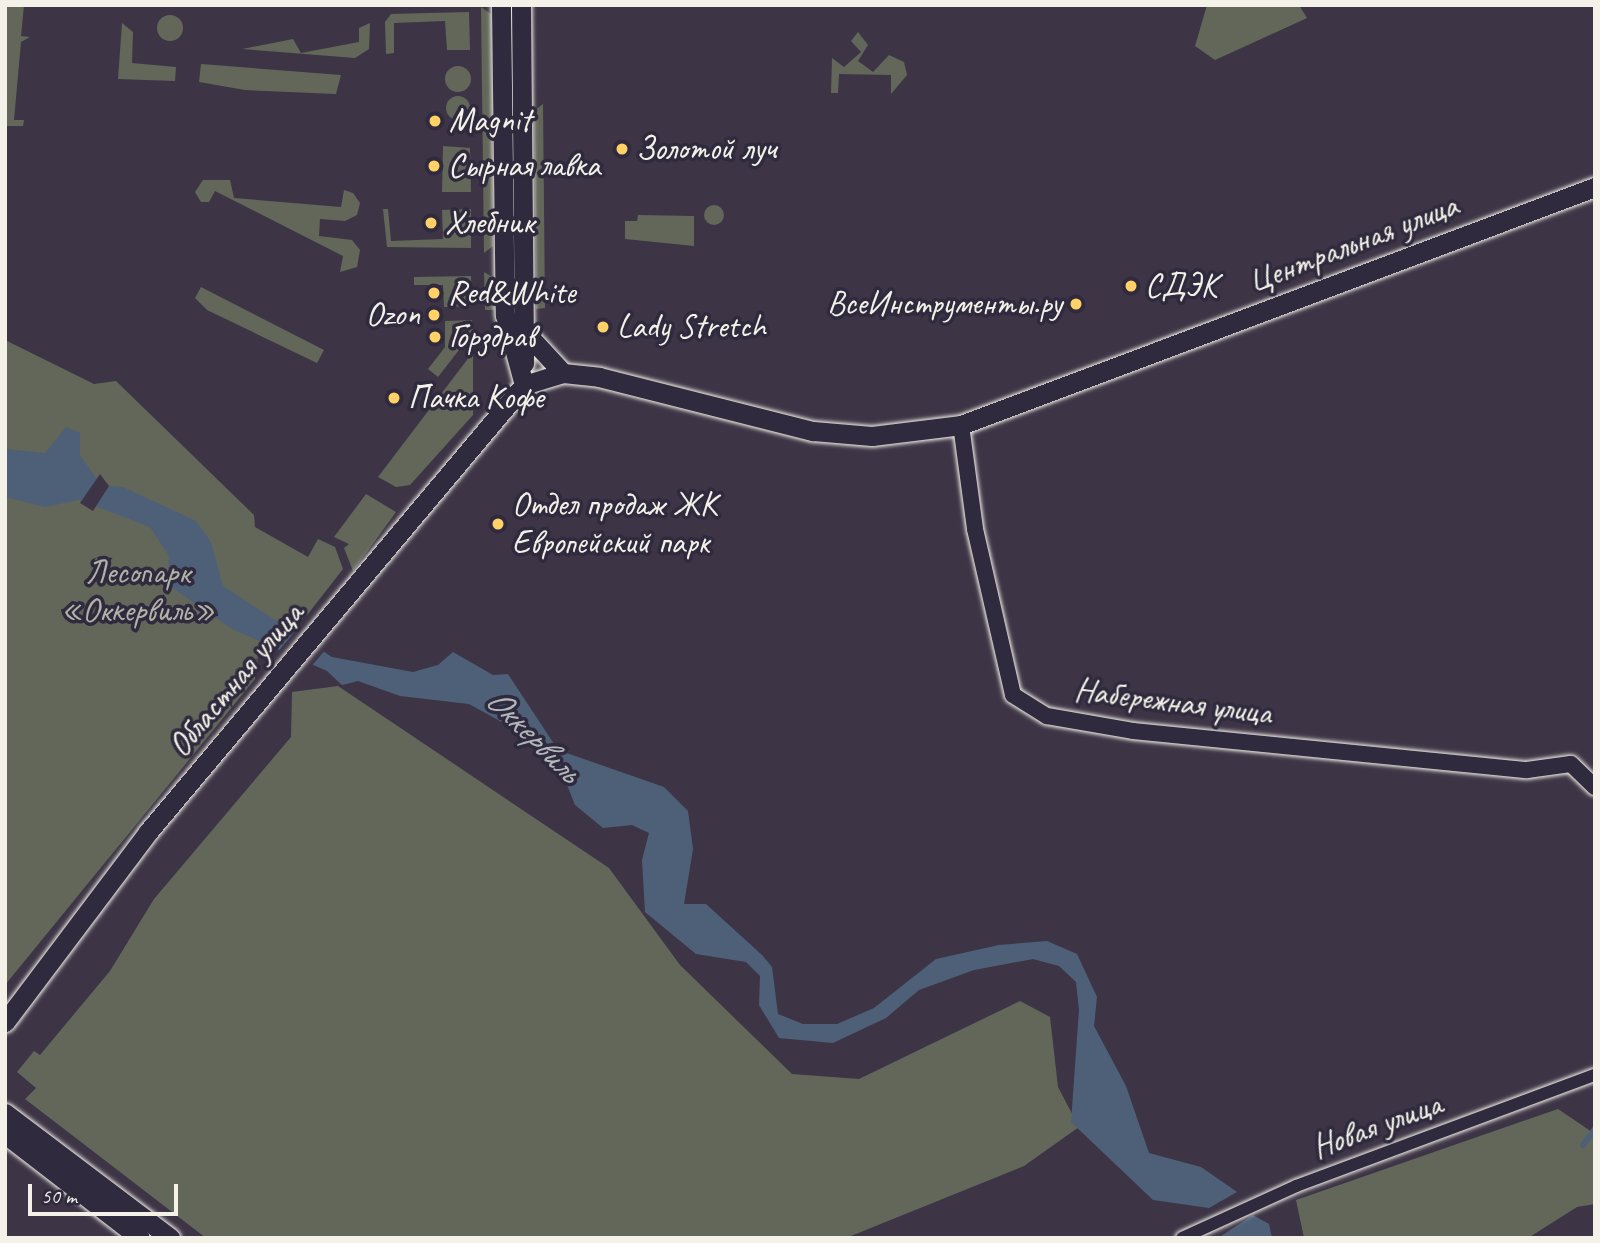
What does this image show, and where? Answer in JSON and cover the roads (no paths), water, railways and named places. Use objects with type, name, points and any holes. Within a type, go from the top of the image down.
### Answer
[{"type":"street","points":[[501,5],[505,315],[524,385]]},
{"type":"street","points":[[521,5],[526,332],[524,385]]},
{"type":"street","name":"Центральная улица","points":[[563,373],[813,431],[872,436],[961,425],[1595,187]]},
{"type":"street","points":[[524,385],[563,373],[526,332]]},
{"type":"street","name":"Областная улица","points":[[5,1022],[148,832],[524,385]]},
{"type":"street","name":"Набережная улица","points":[[961,425],[975,529],[1001,620],[1013,695],[1047,716],[1133,731],[1527,771],[1571,764],[1595,787]]},
{"type":"street","name":"Новая улица","points":[[1182,1238],[1296,1186],[1595,1075]]},
{"type":"street","points":[[5,1113],[170,1238]]},
{"type":"street","points":[[5,1134],[140,1238]]},
{"type":"water","name":"Оккервиль","points":[[66,427],[80,433],[80,455],[101,485],[123,487],[196,521],[211,542],[223,586],[332,657],[413,672],[438,665],[453,652],[493,675],[508,674],[558,750],[664,787],[688,811],[693,849],[684,904],[706,904],[762,955],[772,967],[778,1014],[803,1024],[837,1024],[874,1008],[936,959],[999,945],[1047,941],[1077,954],[1097,997],[1094,1026],[1126,1086],[1149,1153],[1201,1167],[1237,1192],[1209,1208],[1153,1200],[1071,1122],[1079,1010],[1076,982],[1059,966],[1033,959],[974,970],[919,990],[886,1018],[833,1043],[779,1038],[759,1005],[760,976],[746,962],[696,954],[645,912],[642,860],[649,833],[632,825],[603,828],[575,805],[561,770],[547,752],[533,750],[529,737],[469,704],[400,696],[358,681],[342,685],[327,671],[232,629],[167,584],[169,556],[150,527],[79,500],[45,507],[5,497],[5,449],[45,453]]},
{"type":"water","points":[[1253,1215],[1269,1224],[1272,1238],[1218,1238]]},
{"type":"waterway","points":[[1583,1145],[1595,1129]]},
{"type":"place","name":"Magnit","points":[[435,121]]},
{"type":"place","name":"Золотой луч","points":[[622,149]]},
{"type":"place","name":"Сырная лавка","points":[[434,166]]},
{"type":"place","name":"Хлебник","points":[[431,223]]},
{"type":"place","name":"СДЭК","points":[[1131,286]]},
{"type":"place","name":"Red&White","points":[[434,293]]},
{"type":"place","name":"ВсеИнструменты.ру","points":[[1076,304]]},
{"type":"place","name":"Ozon","points":[[434,315]]},
{"type":"place","name":"Lady Stretch","points":[[603,327]]},
{"type":"place","name":"Горздрав","points":[[435,337]]},
{"type":"place","name":"Пачка Кофе","points":[[394,398]]},
{"type":"place","name":"Отдел продаж ЖК Европейский парк","points":[[498,524]]},
{"type":"park label","name":"Лесопарк «Оккервиль»","points":[[138,592]]}]
